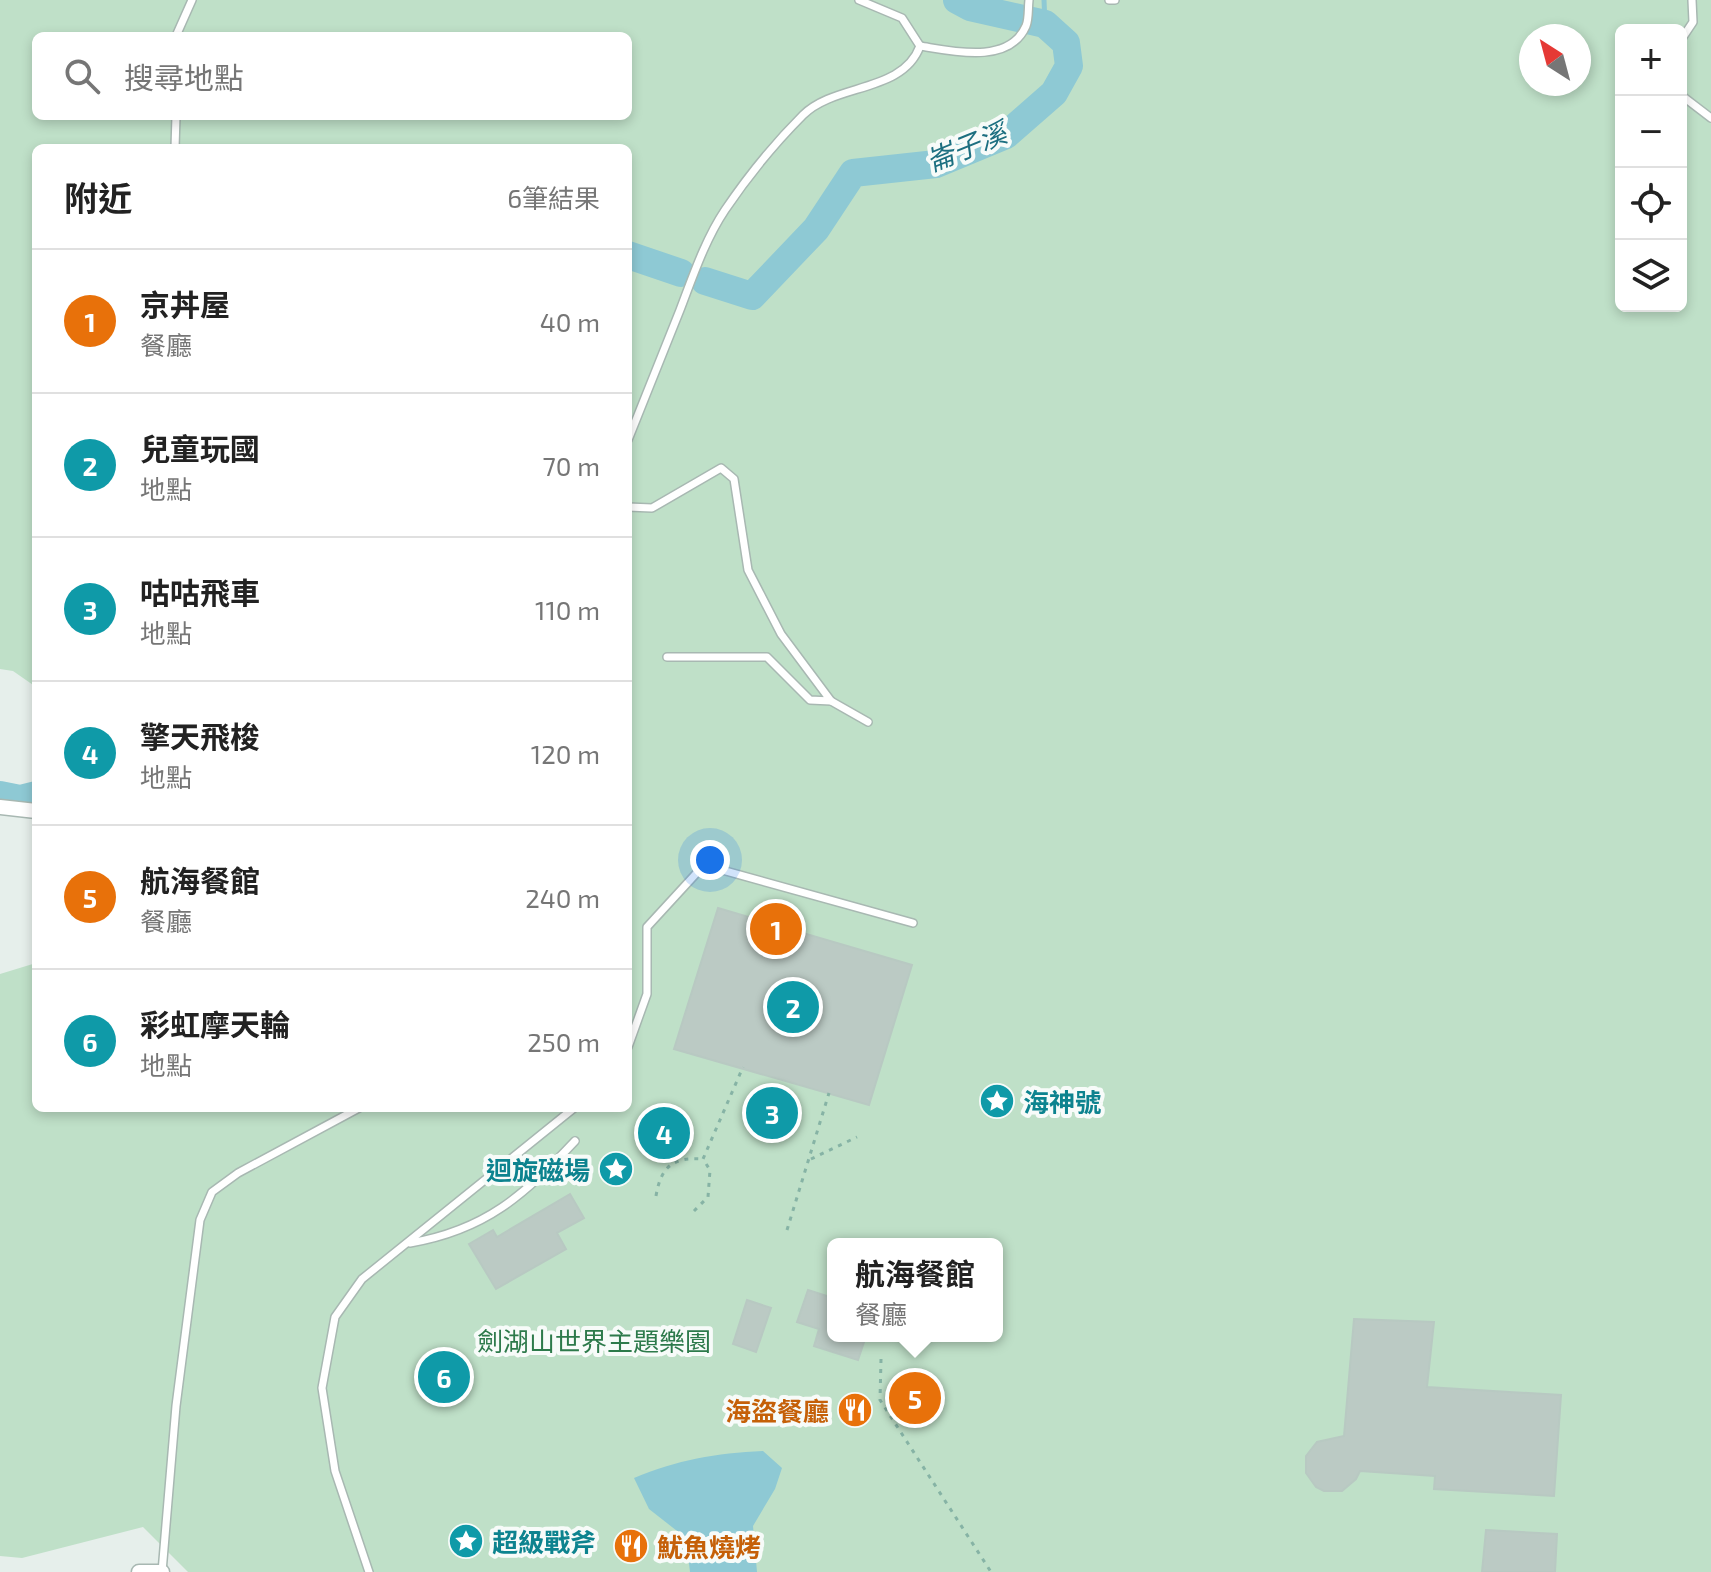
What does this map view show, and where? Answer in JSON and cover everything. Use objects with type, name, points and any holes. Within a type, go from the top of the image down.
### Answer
[{"type":"street","points":[[0,807],[32,811]]},
{"type":"street","points":[[139,1572],[162,1572]]},
{"type":"lane","points":[[178,32],[192,0]]},
{"type":"lane","points":[[859,0],[902,18],[920,46],[969,54],[1009,46],[1026,26],[1029,0]]},
{"type":"lane","points":[[883,0],[886,11]]},
{"type":"lane","points":[[1687,31],[1693,22],[1692,0]]},
{"type":"lane","points":[[632,430],[698,265],[732,201],[766,156],[806,112],[838,96],[882,81],[908,66],[920,46]]},
{"type":"lane","points":[[1682,96],[1711,118]]},
{"type":"lane","points":[[175,144],[176,120]]},
{"type":"lane","points":[[632,507],[652,508],[721,468],[734,479],[748,570],[781,634],[831,701],[868,722]]},
{"type":"lane","points":[[667,657],[767,657],[810,700],[831,701]]},
{"type":"lane","points":[[632,1036],[647,994],[647,927],[704,865],[913,923]]},
{"type":"lane","points":[[162,1572],[176,1406],[200,1220],[212,1192],[238,1173],[352,1112]]},
{"type":"lane","points":[[369,1572],[335,1471],[322,1388],[335,1317],[362,1279],[569,1112]]},
{"type":"lane","points":[[408,1243],[446,1237],[485,1218],[526,1192],[575,1141]]},
{"type":"path","points":[[703,1159],[743,1067]]},
{"type":"path","points":[[787,1230],[829,1093]]},
{"type":"path","points":[[811,1159],[857,1137]]},
{"type":"path","points":[[656,1196],[659,1175],[671,1165],[687,1158],[703,1159]]},
{"type":"path","points":[[694,1211],[708,1197],[710,1170],[703,1159]]},
{"type":"path","points":[[881,1359],[880,1400],[991,1572]]},
{"type":"green space","name":"劍湖山世界主題樂園","points":[[0,0],[1711,0],[1711,1572],[188,1572],[143,1527],[22,1558],[0,1556],[0,974],[32,964],[32,1112],[632,1112],[632,144],[32,144],[32,684],[13,671],[0,669]]},
{"type":"water","points":[[763,1451],[782,1468],[775,1489],[753,1526],[757,1572],[690,1572],[686,1538],[649,1509],[634,1478],[697,1458]]},
{"type":"building","points":[[718,908],[912,965],[869,1105],[674,1049]]},
{"type":"building","points":[[570,1194],[584,1218],[557,1233],[566,1249],[496,1289],[469,1244],[493,1230],[497,1237]]},
{"type":"building","points":[[808,1290],[827,1296],[827,1342],[864,1342],[858,1360],[814,1346],[819,1329],[797,1322]]},
{"type":"building","points":[[747,1300],[771,1308],[756,1352],[733,1344]]},
{"type":"building","points":[[1354,1319],[1434,1322],[1427,1387],[1561,1395],[1554,1496],[1434,1489],[1435,1476],[1360,1471],[1342,1491],[1324,1491],[1316,1487],[1306,1473],[1306,1456],[1317,1442],[1344,1436]]},
{"type":"building","points":[[1486,1530],[1557,1534],[1555,1572],[1482,1572]]},
{"type":"waterway","name":"崙子溪","points":[[705,281],[752,296],[816,229],[853,173],[936,164],[1006,135],[1054,93],[1069,66],[1066,43],[1045,24],[970,7],[957,0]]},
{"type":"waterway","points":[[1044,0],[1045,24]]},
{"type":"waterway","name":"崙子溪","points":[[632,256],[681,273]]},
{"type":"waterway","name":"崙子溪","points":[[0,795],[20,799],[32,796]]},
{"type":"place","name":"京丼屋","points":[[776,929]]},
{"type":"place","name":"兒童玩國","points":[[793,1007]]},
{"type":"place","name":"海神號","points":[[997,1101]]},
{"type":"place","name":"咕咕飛車","points":[[772,1113]]},
{"type":"place","name":"擎天飛梭","points":[[664,1133]]},
{"type":"place","name":"迴旋磁場","points":[[616,1169]]},
{"type":"place","name":"彩虹摩天輪","points":[[444,1377]]},
{"type":"place","name":"航海餐館","points":[[915,1398]]},
{"type":"place","name":"海盜餐廳","points":[[855,1410]]},
{"type":"place","name":"超級戰斧","points":[[466,1541]]},
{"type":"place","name":"魷魚燒烤","points":[[631,1546]]}]
